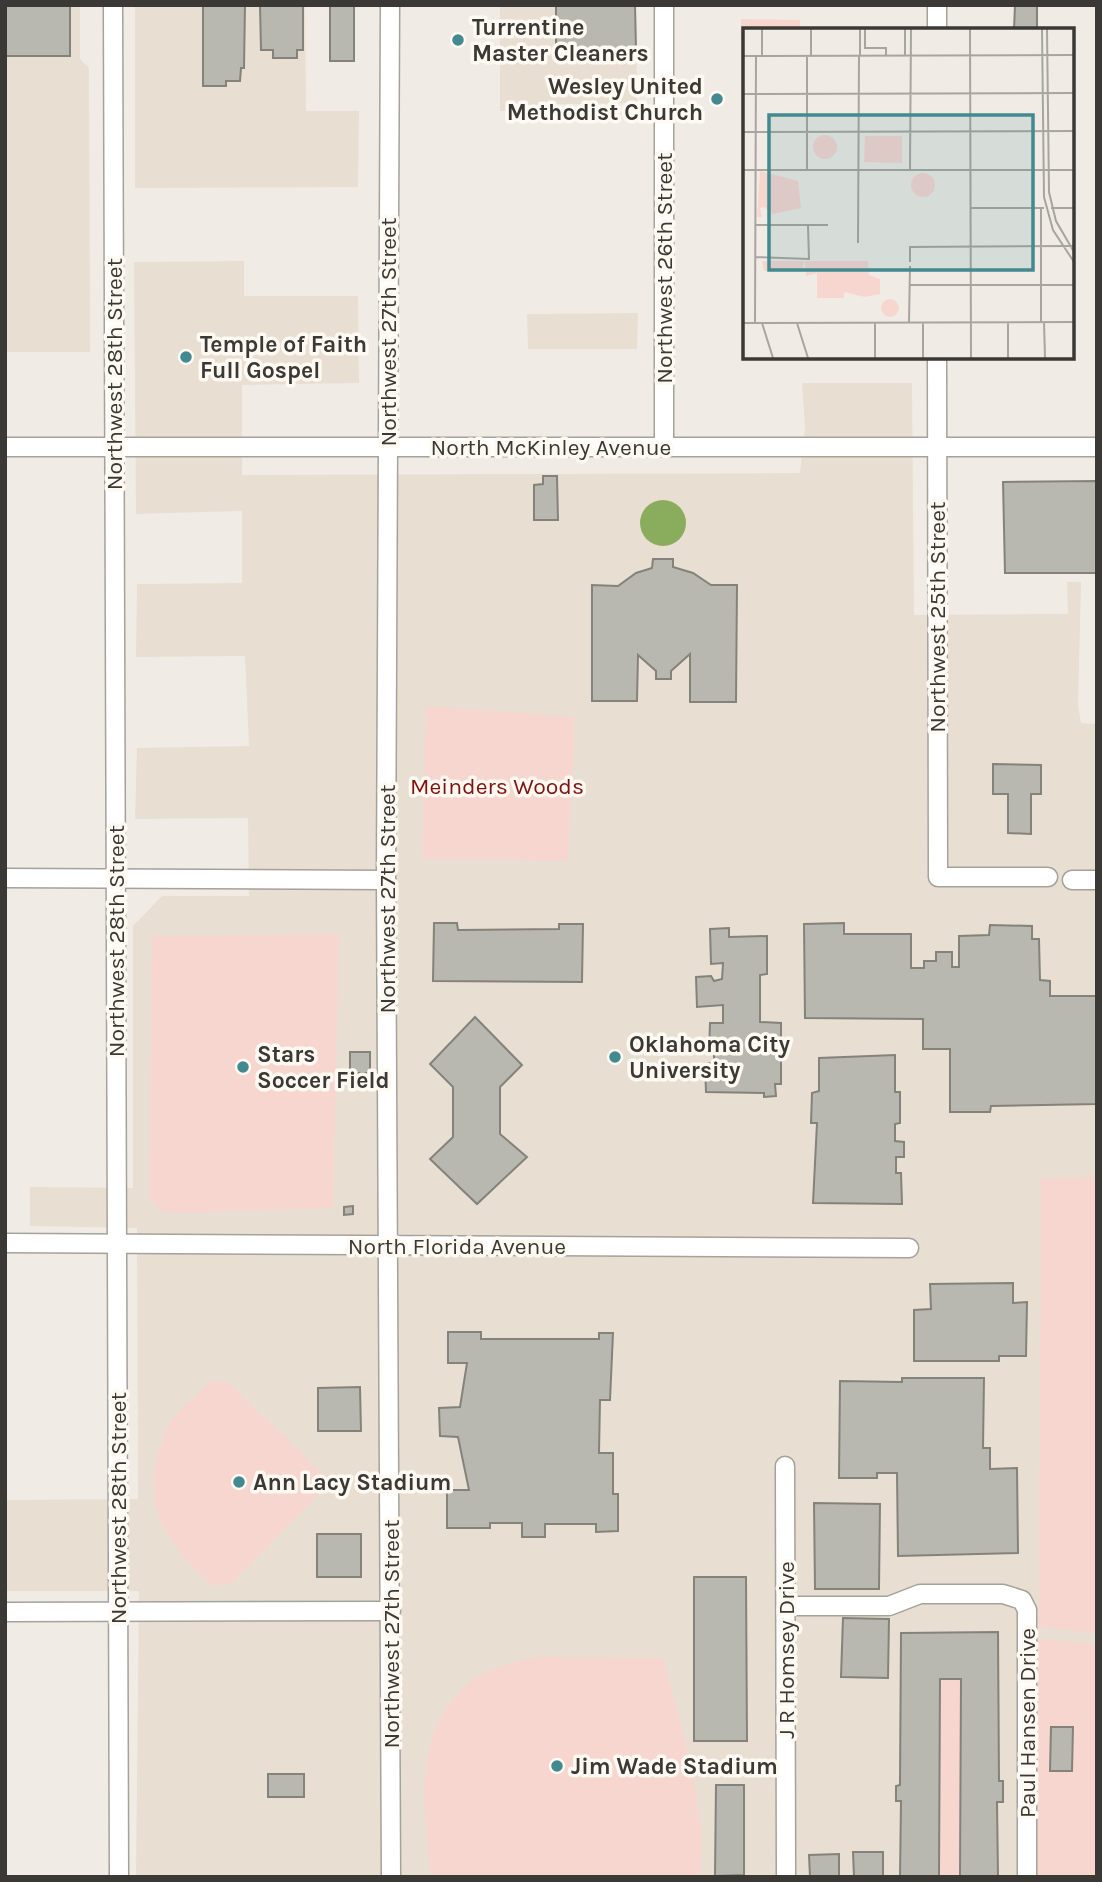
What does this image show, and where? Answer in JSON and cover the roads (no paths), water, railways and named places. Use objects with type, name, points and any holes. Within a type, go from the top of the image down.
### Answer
[{"type":"street","name":"Northwest 28th Street","points":[[113,5],[119,1877]]},
{"type":"street","name":"Northwest 27th Street","points":[[390,5],[386,880],[391,1877]]},
{"type":"street","name":"Northwest 26th Street","points":[[664,5],[664,447]]},
{"type":"street","points":[[937,5],[937,28]]},
{"type":"street","name":"Northwest 25th Street","points":[[937,359],[938,877],[1048,877]]},
{"type":"street","name":"North McKinley Avenue","points":[[5,447],[1097,447]]},
{"type":"street","points":[[5,878],[386,880]]},
{"type":"street","points":[[1072,880],[1097,880]]},
{"type":"street","name":"North Florida Avenue","points":[[5,1244],[909,1248]]},
{"type":"street","name":"J R Homsey Drive","points":[[785,1466],[786,1877]]},
{"type":"street","name":"Paul Hansen Drive","points":[[787,1606],[889,1606],[920,1594],[1003,1594],[1023,1600],[1027,1610],[1027,1877]]},
{"type":"street","points":[[5,1612],[391,1611]]},
{"type":"place","name":"Turrentine Master Cleaners","points":[[458,40]]},
{"type":"place","name":"Wesley United Methodist Church","points":[[717,99]]},
{"type":"place","name":"Temple of Faith Full Gospel","points":[[186,357]]},
{"type":"place","name":"Oklahoma City University","points":[[615,1057]]},
{"type":"place","name":"Stars Soccer Field","points":[[243,1067]]},
{"type":"place","name":"Ann Lacy Stadium","points":[[239,1482]]},
{"type":"place","name":"Jim Wade Stadium","points":[[557,1766]]},
{"type":"park label","name":"Meinders Woods","points":[[497,786]]}]
